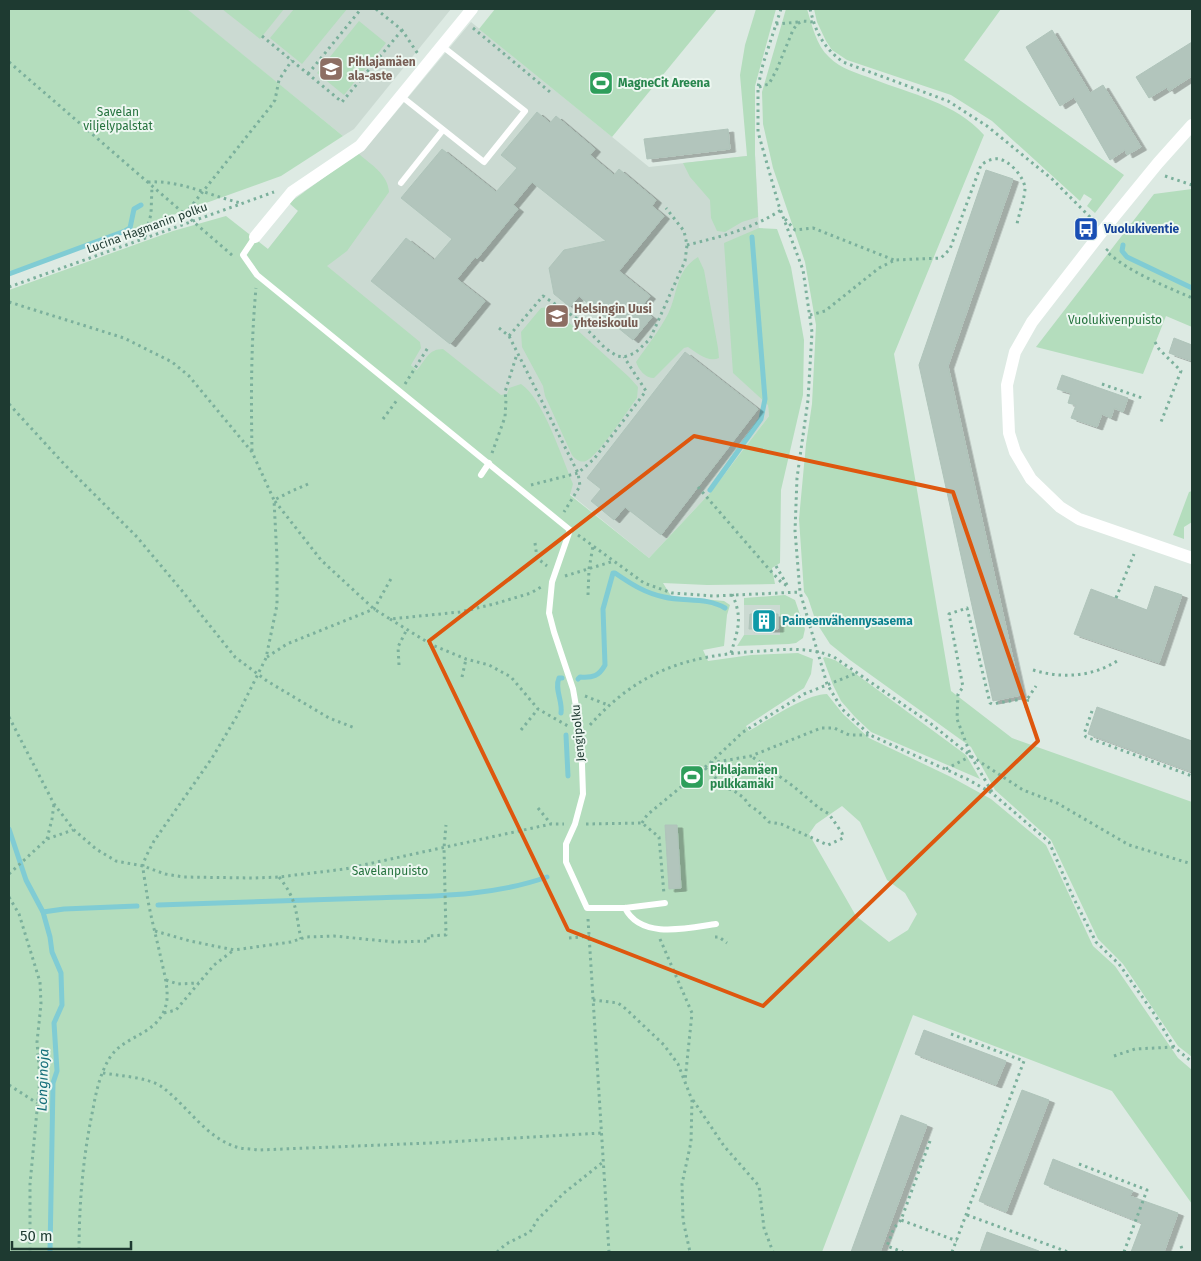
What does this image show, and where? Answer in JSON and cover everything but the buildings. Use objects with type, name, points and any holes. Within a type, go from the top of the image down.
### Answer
[{"type":"street","points":[[255,237],[292,192],[360,146],[472,9]]},
{"type":"street","points":[[1192,125],[1104,229],[1032,322],[1015,352],[1007,385],[1009,433],[1015,452],[1031,480],[1060,507],[1079,519],[1192,558]]},
{"type":"lane","points":[[401,96],[484,162],[524,111],[442,46]]},
{"type":"lane","points":[[401,183],[443,130]]},
{"type":"lane","points":[[255,237],[243,255],[257,275],[570,530]]},
{"type":"lane","points":[[481,475],[489,463]]},
{"type":"lane","name":"Jengipolku","points":[[570,530],[552,582],[549,613],[573,689],[581,735],[583,794],[575,824],[566,844],[566,862],[587,908]]},
{"type":"lane","points":[[587,908],[625,908],[665,903]]},
{"type":"lane","points":[[625,908],[628,915],[641,924],[669,931],[716,924]]},
{"type":"path","points":[[308,74],[361,9]]},
{"type":"path","points":[[376,9],[402,30],[414,50],[420,56]]},
{"type":"path","points":[[781,9],[763,64],[758,87],[758,132],[783,217],[803,270],[810,316],[812,332],[808,400],[797,478],[795,531],[800,592],[828,684],[842,709],[870,734],[946,769],[992,793],[1049,842],[1096,942],[1119,964],[1174,1047],[1192,1062]]},
{"type":"path","points":[[810,9],[822,41],[829,52],[843,62],[948,101],[988,126],[1052,179],[1082,209]]},
{"type":"path","points":[[462,20],[550,92]]},
{"type":"path","points":[[758,87],[769,84],[792,30],[797,24],[802,22]]},
{"type":"path","points":[[776,24],[814,22]]},
{"type":"path","points":[[262,36],[342,102],[402,30]]},
{"type":"path","points":[[185,214],[271,106],[275,100],[280,80],[292,60]]},
{"type":"path","points":[[9,62],[235,257]]},
{"type":"path","points":[[783,217],[795,230],[813,228],[894,260],[941,258],[950,249],[981,164],[987,160],[1000,159],[1011,166],[1020,177],[1025,188],[1017,224]]},
{"type":"path","points":[[1165,176],[1192,185]]},
{"type":"path","points":[[148,182],[181,185],[223,199],[242,203]]},
{"type":"path","points":[[145,238],[151,214],[152,186]]},
{"type":"path","name":"Lucina Hagmanin polku","points":[[9,287],[273,192],[292,192]]},
{"type":"path","points":[[508,336],[543,296],[576,318],[605,348],[617,356],[624,357],[635,353],[650,339],[685,261],[687,245],[684,231],[666,208]]},
{"type":"path","points":[[687,245],[723,237],[766,220],[781,210]]},
{"type":"path","points":[[1106,251],[1142,275],[1192,298]]},
{"type":"path","points":[[810,316],[825,311],[879,268],[894,260]]},
{"type":"path","points":[[252,452],[251,399],[257,275]]},
{"type":"path","points":[[9,302],[124,338],[172,362],[189,376],[252,452],[274,500],[321,560],[374,609],[432,645],[466,659],[488,665],[511,677],[538,709],[581,735],[608,705],[636,683],[666,669],[695,659],[730,654],[785,649],[818,650],[834,657],[930,723],[972,756],[1023,790],[1057,803],[1129,846],[1192,864]]},
{"type":"path","points":[[499,328],[508,336],[578,473],[580,486],[563,514],[562,523]]},
{"type":"path","points":[[1154,342],[1159,350],[1181,371],[1160,422]]},
{"type":"path","points":[[489,463],[505,417],[506,400],[504,392],[517,353]]},
{"type":"path","points":[[518,487],[547,482],[578,473],[594,459],[646,391],[624,357]]},
{"type":"path","points":[[1102,384],[1145,399]]},
{"type":"path","points":[[9,404],[64,464],[137,537],[235,657],[267,681],[329,718],[355,728]]},
{"type":"path","points":[[274,500],[308,484]]},
{"type":"path","points":[[698,487],[768,568],[781,582],[789,587]]},
{"type":"path","points":[[79,1252],[79,1224],[85,1159],[97,1087],[108,1060],[115,1051],[149,1030],[163,1013],[167,999],[166,980],[148,906],[143,866],[154,841],[212,758],[237,716],[266,658],[277,605],[274,500]]},
{"type":"path","points":[[570,530],[644,583],[672,593],[714,596],[800,592]]},
{"type":"path","points":[[535,543],[537,558],[555,572]]},
{"type":"path","points":[[588,596],[589,569],[593,546]]},
{"type":"path","points":[[1116,598],[1134,554]]},
{"type":"path","points":[[390,619],[460,612],[531,593],[565,576],[614,561]]},
{"type":"path","points":[[776,566],[789,587],[789,592]]},
{"type":"path","points":[[266,658],[287,644],[374,609],[392,577]]},
{"type":"path","points":[[730,654],[739,615],[732,594]]},
{"type":"path","points":[[992,793],[972,756],[958,719],[958,694],[963,687],[948,614],[967,608],[990,703],[1028,698]]},
{"type":"path","points":[[399,665],[398,647],[407,630]]},
{"type":"path","points":[[462,677],[466,659]]},
{"type":"path","points":[[1033,670],[1047,674],[1079,675],[1109,667],[1120,659]]},
{"type":"path","points":[[642,823],[647,815],[705,768],[743,732],[804,694],[857,673]]},
{"type":"path","points":[[1026,708],[1028,698],[1036,686]]},
{"type":"path","points":[[573,689],[586,697],[608,705]]},
{"type":"path","points":[[521,730],[538,709]]},
{"type":"path","points":[[1092,711],[1084,734],[1086,737],[1192,776]]},
{"type":"path","points":[[9,717],[54,804],[74,830],[96,849],[116,861],[184,877],[279,877],[345,869],[551,824],[642,823],[659,837],[665,903]]},
{"type":"path","points":[[710,763],[751,756],[821,728],[834,728],[849,735],[870,734]]},
{"type":"path","points":[[705,768],[724,788],[733,790],[744,798],[749,805],[769,822],[781,824],[828,844],[843,838],[842,833],[829,814],[818,808],[793,786],[751,756]]},
{"type":"path","points":[[946,769],[972,756]]},
{"type":"path","points":[[47,839],[54,804]]},
{"type":"path","points":[[538,808],[551,824]]},
{"type":"path","points":[[154,930],[190,941],[234,950],[300,939],[334,936],[394,942],[429,941],[428,936],[446,935],[444,848],[446,825]]},
{"type":"path","points":[[9,874],[47,839],[74,830]]},
{"type":"path","points":[[279,877],[290,891],[294,901],[300,939]]},
{"type":"path","points":[[9,897],[19,914],[32,950],[40,982],[42,1004],[37,1042],[40,1080],[30,1184],[30,1252]]},
{"type":"path","points":[[587,908],[609,1252]]},
{"type":"path","points":[[655,928],[692,1013],[685,1082]]},
{"type":"path","points":[[569,938],[590,936]]},
{"type":"path","points":[[163,1013],[176,1010],[214,965],[234,950]]},
{"type":"path","points":[[166,980],[178,984],[199,983]]},
{"type":"path","points":[[593,1000],[618,1003],[626,1009],[664,1045],[678,1064],[692,1100],[724,1146],[759,1186],[764,1228],[773,1252]]},
{"type":"path","points":[[951,1034],[1024,1061],[952,1252]]},
{"type":"path","points":[[1114,1056],[1135,1049],[1174,1047]]},
{"type":"path","points":[[103,1073],[136,1078],[160,1086],[182,1104],[208,1130],[223,1141],[240,1148],[259,1150],[430,1143],[601,1133]]},
{"type":"path","points":[[9,1085],[37,1104]]},
{"type":"path","points":[[690,1252],[683,1220],[682,1184],[690,1142],[692,1100]]},
{"type":"path","points":[[903,1252],[887,1246],[894,1228],[901,1220],[930,1142]]},
{"type":"path","points":[[497,1252],[506,1244],[530,1232],[538,1219],[564,1193],[603,1162]]},
{"type":"path","points":[[1079,1164],[1147,1190],[1124,1252]]},
{"type":"path","points":[[966,1215],[1068,1252]]},
{"type":"path","points":[[901,1220],[957,1241]]},
{"type":"path","points":[[1181,1246],[1183,1252]]},
{"type":"highlighted area","points":[[694,436],[953,492],[1038,741],[763,1006],[568,930],[429,641]]},
{"type":"shaded area","name":"Pihlajamäen ala-aste","points":[[186,9],[451,9],[354,129],[343,136]]},
{"type":"shaded area","name":"Helsingin Uusi yhteiskoulu","points":[[471,22],[649,167],[755,155],[769,416],[710,493],[649,558],[268,249],[298,211],[304,192],[366,148]]},
{"type":"shaded area","points":[[744,605],[781,605],[780,635],[744,635]]},
{"type":"green space","name":"Savelan viljelypalstat","points":[[9,9],[187,9],[343,136],[281,176],[9,274]]},
{"type":"green space","points":[[222,9],[284,9],[260,39]]},
{"type":"green space","points":[[294,9],[347,9],[302,64],[270,38]]},
{"type":"green space","name":"MagneCit Areena","points":[[495,9],[717,9],[612,137],[479,29]]},
{"type":"green space","points":[[756,9],[776,9],[755,86],[755,155],[758,217],[742,222],[725,232],[717,231],[711,218],[710,200],[690,177],[683,163],[747,156],[740,75],[745,45]]},
{"type":"green space","points":[[786,9],[807,9],[821,47],[839,65],[855,73],[947,107],[973,124],[984,135],[894,354],[951,691],[1012,738],[1192,802],[1192,1057],[1178,1046],[1123,964],[1098,939],[1051,840],[995,790],[971,747],[830,644],[816,622],[804,592],[799,519],[812,404],[816,325],[805,262],[773,168],[763,124],[762,92]]},
{"type":"green space","points":[[814,9],[1001,9],[964,60],[1124,175],[1095,213],[1087,206],[1092,199],[1084,194],[1080,201],[992,121],[951,95],[847,60],[832,50],[817,22]]},
{"type":"green space","points":[[359,21],[386,43],[344,95],[317,73]]},
{"type":"green space","name":"Savelanpuisto","points":[[358,153],[378,170],[386,180],[389,192],[347,251],[327,266],[420,342],[421,348],[411,365],[417,370],[431,353],[438,349],[443,349],[501,395],[507,394],[509,388],[521,384],[529,391],[544,415],[558,445],[573,484],[570,495],[649,558],[710,493],[769,416],[768,405],[733,373],[724,243],[759,228],[777,229],[791,267],[804,340],[803,395],[781,490],[780,563],[772,568],[775,584],[707,585],[663,583],[671,596],[724,601],[730,605],[727,615],[724,646],[703,650],[708,661],[751,655],[798,653],[813,659],[811,674],[804,688],[746,726],[749,731],[798,703],[818,695],[827,694],[843,714],[869,738],[951,777],[991,799],[1046,845],[1093,946],[1115,966],[1178,1058],[1192,1070],[1192,1204],[1112,1091],[913,1015],[822,1252],[9,1252],[9,290],[173,231],[226,216],[268,249],[298,211],[289,203]],"holes":[[[842,806],[860,822],[887,880],[905,893],[917,914],[908,930],[889,942],[856,916],[809,834],[816,824]]]},
{"type":"green space","name":"Vuolukivenpuisto","points":[[1192,189],[1192,327],[1166,316],[1143,374],[1036,347],[1154,194]]},
{"type":"green space","points":[[698,257],[704,270],[719,358],[706,358],[688,347],[684,348],[654,378],[648,377],[641,371],[636,362],[668,314],[678,283],[685,269]]},
{"type":"green space","points":[[548,307],[554,309],[638,387],[637,398],[598,451],[586,461],[578,460],[572,455],[545,396],[543,386],[522,347],[521,332],[541,308]]},
{"type":"green space","points":[[1192,491],[1192,522],[1184,527],[1184,539],[1173,535],[1189,492]]},
{"type":"green space","points":[[785,595],[795,600],[805,629],[803,638],[796,643],[789,644],[737,646],[744,635],[780,635],[780,605],[744,605],[744,598]]},
{"type":"green space","points":[[823,658],[835,660],[856,674],[966,755],[980,779],[871,732],[841,701]]},
{"type":"waterway","points":[[9,274],[125,231],[130,228],[134,209],[141,205]]},
{"type":"waterway","points":[[710,490],[761,419],[765,399],[752,237]]},
{"type":"waterway","points":[[1123,245],[1122,251],[1127,257],[1192,288]]},
{"type":"waterway","points":[[578,679],[580,677],[595,676],[605,665],[603,609],[613,573],[638,588],[657,595],[711,602],[725,608]]},
{"type":"waterway","points":[[561,713],[557,686],[559,678],[562,678]]},
{"type":"waterway","points":[[566,735],[568,776]]},
{"type":"waterway","name":"Longinoja","points":[[9,829],[26,880],[43,912],[52,952],[61,973],[62,1005],[54,1023],[57,1071],[53,1083],[50,1252]]},
{"type":"waterway","points":[[158,905],[460,894],[526,884],[547,877]]},
{"type":"waterway","points":[[43,912],[64,909],[137,906]]},
{"type":"place","name":"Pihlajamäen ala-aste","points":[[331,69]]},
{"type":"place","name":"MagneCit Areena","points":[[601,83]]},
{"type":"place","name":"Vuolukiventie","points":[[1086,229]]},
{"type":"place","name":"Helsingin Uusi yhteiskoulu","points":[[557,316]]},
{"type":"place","name":"Paineenvähennysasema","points":[[764,621]]},
{"type":"place","name":"Pihlajamäen pulkkamäki","points":[[692,777]]}]
